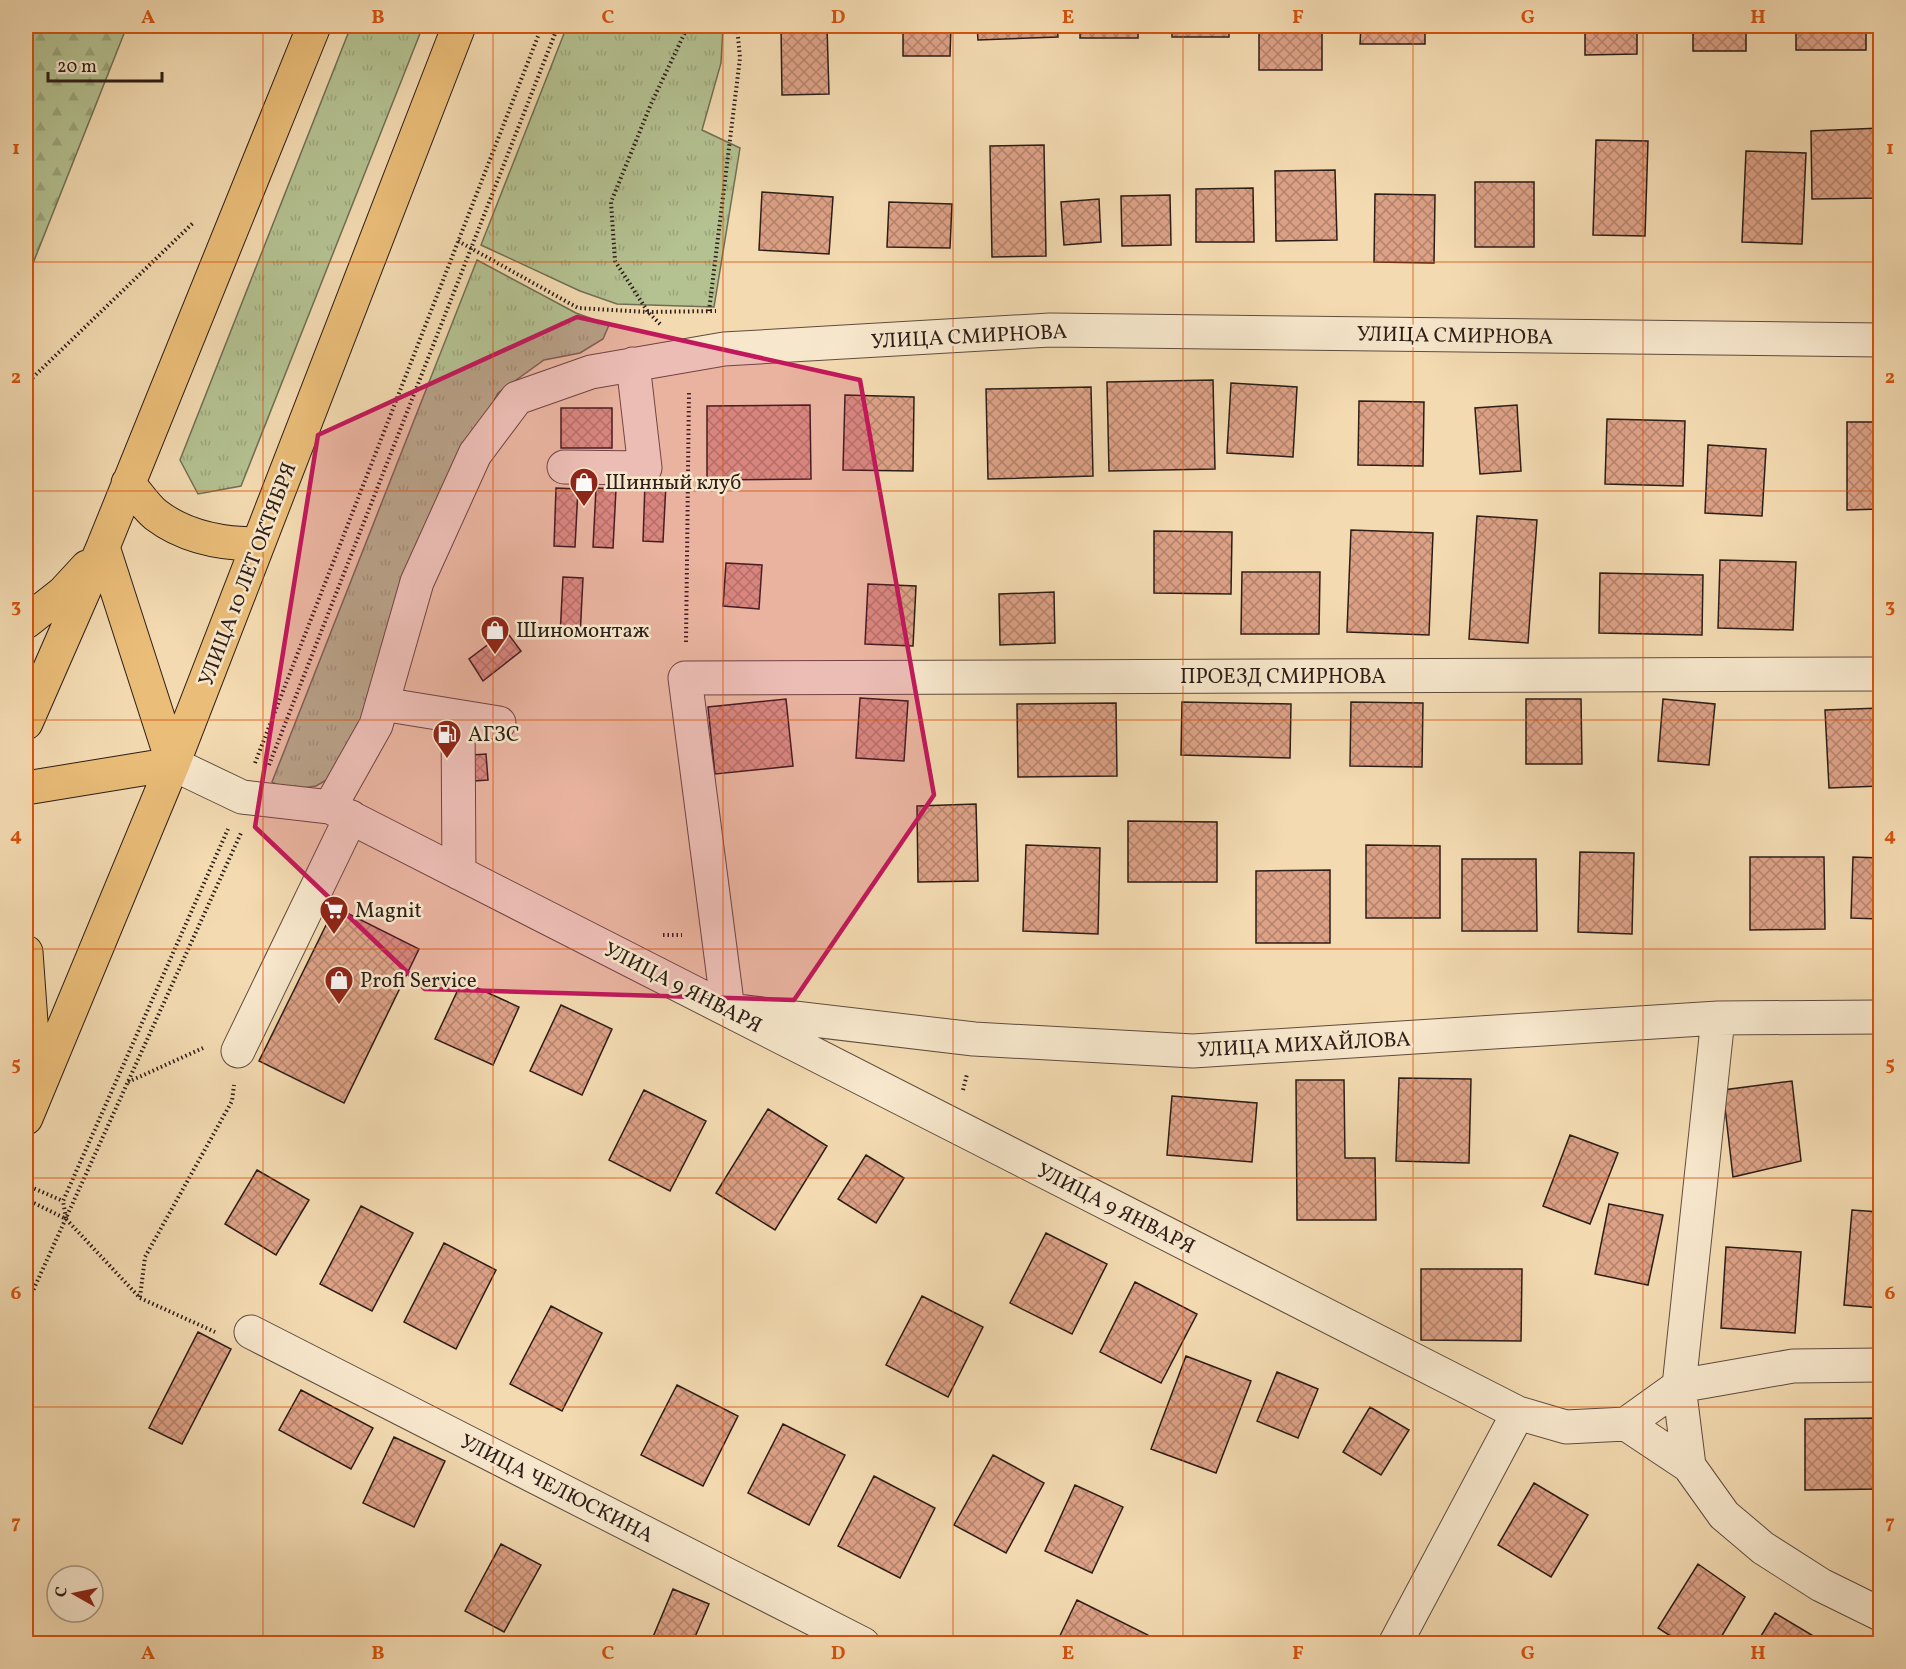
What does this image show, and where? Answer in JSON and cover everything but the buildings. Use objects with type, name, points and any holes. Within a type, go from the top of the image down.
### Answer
[{"type":"main road","points":[[26,723],[103,547],[315,26]]},
{"type":"main road","name":"УЛИЦА 10 ЛЕТ ОКТЯБРЯ","points":[[26,1118],[173,764],[459,26]]},
{"type":"main road","points":[[128,483],[156,515],[191,533],[225,544],[258,544]]},
{"type":"main road","points":[[26,622],[63,593],[103,547]]},
{"type":"main road","points":[[26,788],[173,764],[103,547]]},
{"type":"main road","points":[[26,952],[32,1036],[26,1101]]},
{"type":"street","name":"УЛИЦА СМИРНОВА","points":[[238,1051],[376,725],[417,582],[475,454],[517,398],[591,372],[689,353],[1050,330],[1881,340]]},
{"type":"street","points":[[564,467],[645,468],[633,364]]},
{"type":"street","name":"ПРОЕЗД СМИРНОВА","points":[[686,678],[1881,674]]},
{"type":"street","points":[[686,678],[728,1010]]},
{"type":"street","points":[[382,704],[499,723]]},
{"type":"street","points":[[458,717],[459,873]]},
{"type":"street","points":[[173,764],[249,798],[340,812]]},
{"type":"street","name":"УЛИЦА 9 ЯНВАРЯ","points":[[340,812],[1518,1413],[1566,1427],[1626,1424]]},
{"type":"street","name":"УЛИЦА МИХАЙЛОВА","points":[[728,1010],[974,1039],[1192,1052],[1718,1018],[1881,1017]]},
{"type":"street","points":[[1689,1466],[1679,1386],[1718,1018]]},
{"type":"street","name":"УЛИЦА ЧЕЛЮСКИНА","points":[[251,1332],[863,1644]]},
{"type":"street","points":[[1881,1365],[1793,1366],[1679,1386],[1626,1424],[1689,1466],[1724,1515],[1763,1548],[1821,1585],[1881,1614]]},
{"type":"street","points":[[1395,1644],[1518,1413]]},
{"type":"path","points":[[66,1219],[63,1201],[249,798],[458,241],[542,26]]},
{"type":"path","points":[[26,1306],[128,1082],[249,798],[558,26]]},
{"type":"path","points":[[686,678],[689,353],[648,312],[615,261],[611,201],[651,104],[688,26]]},
{"type":"path","points":[[458,241],[578,308],[648,312],[709,311],[740,58],[737,26]]},
{"type":"path","points":[[26,384],[195,221]]},
{"type":"path","points":[[652,931],[663,935],[685,935]]},
{"type":"path","points":[[128,1082],[176,1062],[252,1022]]},
{"type":"path","points":[[956,1126],[974,1039]]},
{"type":"path","points":[[140,1298],[145,1257],[232,1101],[238,1051]]},
{"type":"path","points":[[26,1185],[63,1201]]},
{"type":"path","points":[[26,1199],[66,1219],[140,1298],[233,1340],[251,1332]]},
{"type":"highlighted area","points":[[577,317],[860,380],[934,795],[794,1000],[425,989],[255,827],[318,435]]},
{"type":"green space","points":[[26,26],[127,26],[26,281]]},
{"type":"green space","points":[[351,26],[423,26],[241,486],[198,494],[180,460]]},
{"type":"green space","points":[[567,26],[723,26],[721,63],[702,130],[740,148],[714,307],[617,304],[580,291],[481,245]]},
{"type":"green space","points":[[477,260],[576,313],[609,325],[603,339],[580,353],[544,360],[498,393],[456,472],[372,700],[337,774],[316,786],[285,789],[272,782]]},
{"type":"place","name":"Шинный клуб","points":[[584,508]]},
{"type":"place","name":"Шиномонтаж","points":[[495,656]]},
{"type":"place","name":"АГЗС","points":[[447,760]]},
{"type":"place","name":"Magnit","points":[[334,936]]},
{"type":"place","name":"Profi Service","points":[[339,1006]]}]
